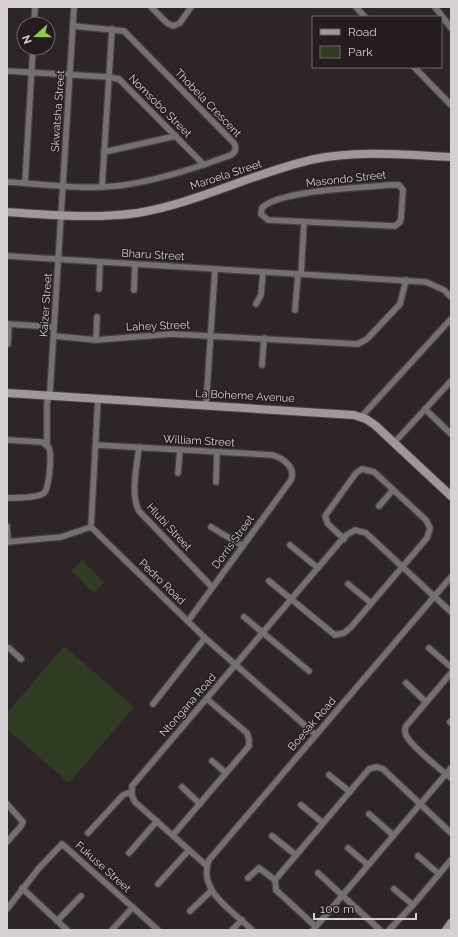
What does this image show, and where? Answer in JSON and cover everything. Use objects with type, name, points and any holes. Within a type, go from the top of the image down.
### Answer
[{"type":"street","name":"Skwatsha Street","points":[[61,216],[74,7]]},
{"type":"street","points":[[151,7],[168,24],[173,26],[180,22],[191,7]]},
{"type":"street","points":[[356,7],[364,16]]},
{"type":"street","points":[[435,7],[442,16]]},
{"type":"street","points":[[442,16],[451,28]]},
{"type":"street","name":"Thobela Crescent","points":[[7,182],[63,186],[102,186],[137,182],[204,165],[231,155],[235,150],[235,144],[126,32],[120,29],[73,26]]},
{"type":"street","points":[[102,186],[112,29]]},
{"type":"street","points":[[25,183],[32,56]]},
{"type":"street","points":[[415,68],[451,105]]},
{"type":"street","name":"Nomsobo Street","points":[[7,71],[109,77],[119,79],[204,165]]},
{"type":"street","points":[[104,152],[176,136]]},
{"type":"street","name":"Maroela Street","points":[[7,212],[61,216],[104,216],[151,210],[298,163],[340,155],[384,153],[451,157]]},
{"type":"street","name":"Masondo Street","points":[[389,185],[399,185],[403,190],[400,222],[395,226],[304,222],[268,220],[262,216],[261,211],[263,207],[270,203],[297,194],[389,185]]},
{"type":"street","name":"Kaizer Street","points":[[7,498],[38,496],[46,491],[50,452],[47,445],[48,395],[50,391],[54,336],[61,216]]},
{"type":"street","points":[[295,310],[304,222]]},
{"type":"street","name":"Bharu Street","points":[[7,256],[406,280],[426,282],[444,290],[451,297]]},
{"type":"street","points":[[98,289],[100,262]]},
{"type":"street","points":[[134,290],[136,264]]},
{"type":"street","points":[[206,405],[215,269]]},
{"type":"street","points":[[256,304],[261,295],[262,272]]},
{"type":"street","name":"Lahey Street","points":[[54,336],[96,340],[172,334],[358,344],[363,342],[400,304],[406,280]]},
{"type":"street","points":[[96,340],[97,317]]},
{"type":"street","points":[[361,417],[451,318]]},
{"type":"street","points":[[8,344],[8,324],[54,327]]},
{"type":"street","points":[[262,364],[264,338]]},
{"type":"street","points":[[394,443],[451,381]]},
{"type":"street","name":"La Boheme Avenue","points":[[7,393],[349,414],[361,417],[370,422],[451,496]]},
{"type":"street","points":[[7,526],[8,542],[61,537],[91,527],[98,398]]},
{"type":"street","points":[[425,409],[451,434]]},
{"type":"street","points":[[7,440],[39,442],[47,445]]},
{"type":"street","name":"William Street","points":[[96,445],[272,455],[287,464],[292,473]]},
{"type":"street","name":"Hlubi Street","points":[[139,447],[135,490],[139,511],[212,587]]},
{"type":"street","points":[[178,473],[180,450]]},
{"type":"street","points":[[216,482],[217,452]]},
{"type":"street","points":[[270,581],[291,600],[335,634],[344,633],[351,627],[428,538],[430,528],[426,520],[371,470],[362,469],[356,473],[325,516],[328,524],[344,539]]},
{"type":"street","name":"Dorris Street","points":[[188,621],[291,480],[292,473]]},
{"type":"street","points":[[379,506],[393,490]]},
{"type":"street","name":"Pedro Road","points":[[91,527],[205,638],[316,735]]},
{"type":"street","points":[[211,527],[243,546]]},
{"type":"street","name":"Ntongana Road","points":[[88,833],[124,795],[131,792],[134,784],[351,531],[363,532],[451,612]]},
{"type":"street","points":[[290,545],[318,568]]},
{"type":"street","name":"Boesak Road","points":[[207,866],[212,856],[451,577]]},
{"type":"street","points":[[348,584],[371,603]]},
{"type":"street","points":[[244,617],[309,671]]},
{"type":"street","points":[[153,704],[205,638]]},
{"type":"street","points":[[429,648],[451,667]]},
{"type":"street","points":[[8,649],[21,659]]},
{"type":"street","points":[[451,673],[406,726],[405,733],[416,746],[451,778]]},
{"type":"street","points":[[406,683],[426,702]]},
{"type":"street","points":[[173,836],[248,748],[249,740],[246,733],[207,698]]},
{"type":"street","points":[[212,761],[226,773]]},
{"type":"street","points":[[451,768],[420,803],[314,928],[276,890],[275,880],[369,769],[376,766],[383,769],[420,803],[451,833]]},
{"type":"street","points":[[329,775],[350,792]]},
{"type":"street","points":[[182,787],[200,804]]},
{"type":"street","points":[[131,792],[135,802],[207,866],[206,878],[211,890],[252,930]]},
{"type":"street","points":[[7,804],[23,822],[7,842]]},
{"type":"street","points":[[301,805],[323,823]]},
{"type":"street","points":[[369,814],[393,835]]},
{"type":"street","points":[[129,853],[157,821]]},
{"type":"street","points":[[272,836],[296,855]]},
{"type":"street","name":"Fukuse Street","points":[[7,909],[22,888],[62,844],[158,930]]},
{"type":"street","points":[[348,848],[368,865]]},
{"type":"street","points":[[158,884],[189,850]]},
{"type":"street","points":[[418,856],[439,874]]},
{"type":"street","points":[[389,930],[413,905],[451,860]]},
{"type":"street","points":[[248,878],[259,868],[275,880]]},
{"type":"street","points":[[318,873],[380,930]]},
{"type":"street","points":[[22,888],[67,930]]},
{"type":"street","points":[[394,889],[413,905]]},
{"type":"street","points":[[190,911],[211,890]]},
{"type":"street","points":[[56,920],[81,896]]},
{"type":"street","points":[[112,930],[133,908]]},
{"type":"street","points":[[232,930],[242,920]]},
{"type":"street","points":[[446,930],[451,923]]},
{"type":"green space","points":[[82,560],[104,582],[94,593],[71,571]]},
{"type":"green space","points":[[64,646],[134,707],[69,783],[7,729],[7,713]]}]
